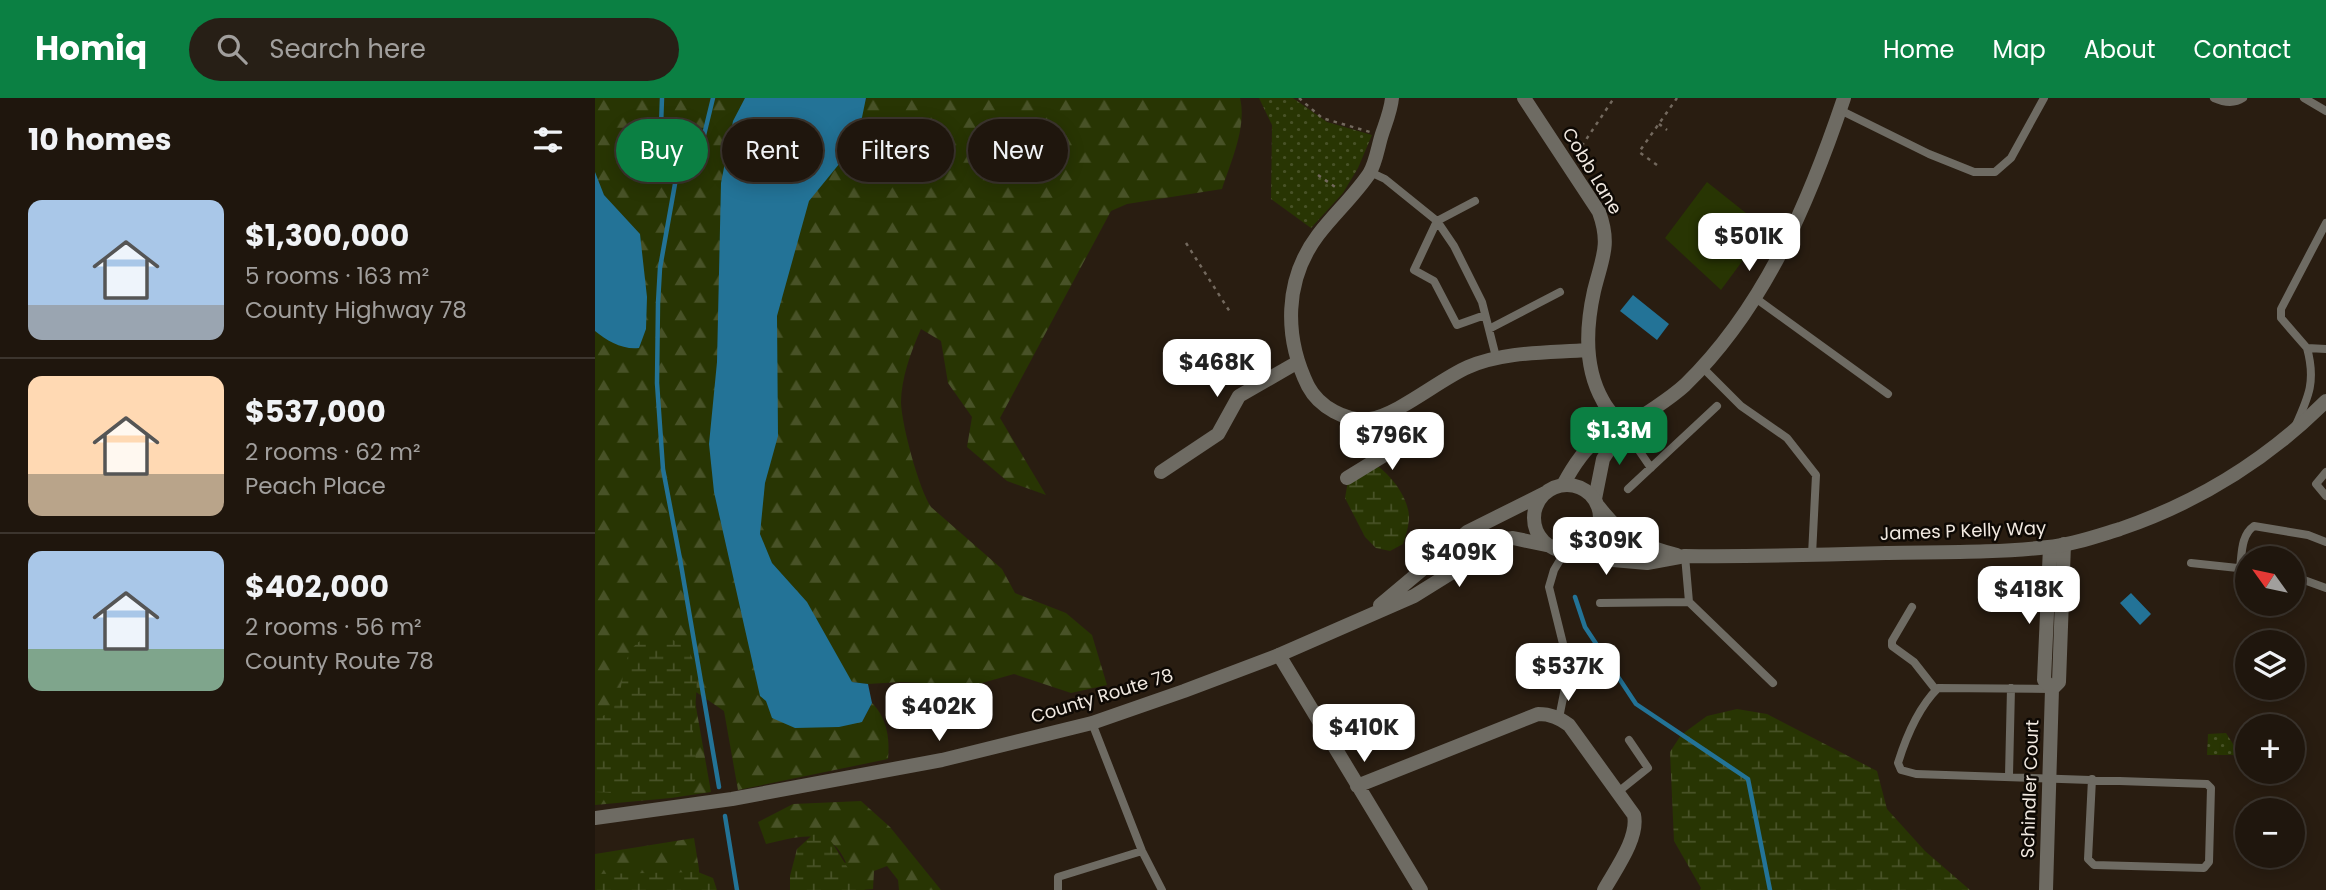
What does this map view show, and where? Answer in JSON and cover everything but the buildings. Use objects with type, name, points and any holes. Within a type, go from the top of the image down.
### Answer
[{"type":"street","points":[[1392,98],[1370,172],[1339,213],[1318,235],[1305,257],[1294,286],[1290,313],[1292,342],[1311,391],[1329,409],[1343,416],[1370,419],[1385,415],[1455,373],[1496,357],[1588,350]]},
{"type":"street","name":"Cobb Lane","points":[[1524,98],[1599,212],[1606,230],[1606,249],[1590,316],[1588,350],[1590,368],[1604,402],[1623,427]]},
{"type":"street","points":[[1563,485],[1573,468],[1599,438],[1623,427],[1683,387],[1754,298],[1795,226],[1842,104]]},
{"type":"street","points":[[1161,472],[1218,434],[1239,396],[1298,362]]},
{"type":"street","name":"James P Kelly Way","points":[[1569,550],[1613,560],[1647,563],[1685,556],[1988,551],[2057,546],[2092,538],[2151,518],[2206,493],[2259,460],[2326,401]]},
{"type":"street","points":[[1596,502],[1581,488],[1563,485],[1545,493],[1535,511],[1537,531],[1551,546],[1569,550],[1589,542],[1599,525],[1596,502],[1603,459],[1623,427]]},
{"type":"street","points":[[1347,478],[1417,435]]},
{"type":"street","name":"County Route 78","points":[[1362,618],[1394,596],[1467,532],[1545,493]]},
{"type":"street","name":"James P Kelly Way","points":[[1596,502],[1621,532],[1639,544],[1685,556]]},
{"type":"street","name":"County Route 78","points":[[595,818],[732,799],[929,762],[1092,723],[1279,655],[1414,596],[1438,583],[1475,548],[1484,543],[1513,538],[1551,546]]},
{"type":"street","name":"Schindler Court","points":[[2046,890],[2052,689],[2044,680],[2057,546]]},
{"type":"street","points":[[1279,655],[1421,890]]},
{"type":"street","points":[[1357,786],[1538,714],[1559,718],[1569,725],[1634,815],[1635,831],[1604,890]]},
{"type":"lane","points":[[1842,104],[1940,159],[1974,172],[1995,173],[2011,158],[2044,98]]},
{"type":"lane","points":[[2214,98],[2221,101],[2238,101],[2243,98]]},
{"type":"lane","points":[[2304,98],[2326,111]]},
{"type":"lane","points":[[1370,172],[1385,178],[1437,221],[1472,280],[1496,357]]},
{"type":"lane","points":[[1475,201],[1437,221],[1415,270],[1434,281],[1457,325],[1485,315]]},
{"type":"lane","points":[[2292,433],[2310,392],[2312,367],[2307,348],[2281,318],[2281,309],[2326,223]]},
{"type":"lane","points":[[1489,329],[1560,292]]},
{"type":"lane","points":[[1754,298],[1888,394]]},
{"type":"lane","points":[[2307,348],[2326,349]]},
{"type":"lane","points":[[1701,366],[1741,406],[1787,438],[1817,475],[1812,555]]},
{"type":"lane","points":[[1628,489],[1717,406]]},
{"type":"lane","points":[[1623,427],[1651,468]]},
{"type":"lane","points":[[2326,472],[2316,484],[2326,496]]},
{"type":"lane","points":[[2244,546],[2249,529],[2254,526],[2308,535],[2326,542]]},
{"type":"lane","points":[[1559,718],[1569,668],[1549,586],[1554,570],[1569,550]]},
{"type":"lane","points":[[1685,556],[1689,602],[1773,683]]},
{"type":"lane","points":[[2192,563],[2235,568]]},
{"type":"lane","points":[[2305,580],[2326,588]]},
{"type":"lane","points":[[1600,603],[1689,602]]},
{"type":"lane","points":[[1912,607],[1892,641],[1892,646],[1914,662],[1935,690]]},
{"type":"lane","points":[[2052,689],[1938,688],[1929,697],[1903,748],[1898,763],[1901,770],[1916,774],[2009,775],[2207,783],[2211,788],[2209,862],[2204,867],[2094,864],[2088,859],[2092,779]]},
{"type":"lane","points":[[2009,775],[2011,688]]},
{"type":"lane","points":[[1092,723],[1142,850],[1162,890]]},
{"type":"lane","points":[[1618,792],[1648,768],[1629,740]]},
{"type":"lane","points":[[1058,890],[1058,877],[1142,850]]},
{"type":"path","points":[[1299,98],[1322,118],[1370,132]]},
{"type":"path","points":[[1575,156],[1614,98]]},
{"type":"path","points":[[1657,165],[1639,152],[1677,98]]},
{"type":"path","points":[[1659,124],[1667,130]]},
{"type":"path","points":[[1318,175],[1343,193]]},
{"type":"path","points":[[1186,243],[1230,312]]},
{"type":"green space","points":[[595,98],[1240,98],[1240,132],[1222,189],[1127,204],[1111,211],[1000,418],[1046,495],[1007,481],[967,447],[972,417],[948,383],[941,341],[921,329],[905,375],[901,394],[904,426],[916,472],[931,507],[1002,569],[1015,593],[1066,613],[1092,635],[1107,685],[1071,693],[1014,674],[975,685],[900,682],[868,684],[843,681],[862,722],[872,703],[881,715],[888,736],[888,759],[738,790],[724,711],[693,690],[711,792],[595,805]]},
{"type":"green space","points":[[1259,98],[1293,98],[1327,122],[1372,135],[1358,168],[1343,193],[1311,228],[1271,199],[1272,125]]},
{"type":"green space","points":[[1707,182],[1766,229],[1721,290],[1665,238]]},
{"type":"green space","points":[[1376,465],[1398,487],[1408,509],[1403,544],[1390,551],[1376,548],[1365,537],[1345,498],[1349,475]]},
{"type":"green space","points":[[656,636],[674,641],[686,649],[693,660],[697,689],[693,736],[697,770],[694,783],[682,792],[671,795],[595,792],[595,718],[608,713],[616,703],[631,650],[641,641]]},
{"type":"green space","points":[[1737,709],[1767,714],[1877,771],[1887,809],[1925,851],[1970,890],[1700,890],[1674,841],[1670,752],[1681,735],[1707,716]]},
{"type":"green space","points":[[2226,733],[2235,747],[2235,755],[2207,755],[2208,734]]},
{"type":"green space","points":[[861,801],[890,827],[941,890],[899,890],[898,880],[887,866],[874,871],[873,889],[862,890],[836,860],[846,863],[832,843],[822,838],[801,837],[766,844],[758,822],[793,804]]},
{"type":"green space","points":[[820,828],[865,890],[790,890],[790,876],[797,849]]},
{"type":"green space","points":[[694,838],[699,890],[595,890],[595,854]]},
{"type":"green space","points":[[698,872],[713,878],[717,890],[595,890],[596,874]]},
{"type":"water","points":[[745,98],[866,98],[862,119],[837,119],[837,167],[809,201],[777,316],[778,436],[765,483],[760,534],[772,563],[807,602],[852,682],[868,684],[872,703],[862,722],[839,727],[795,728],[772,718],[766,701],[760,696],[714,492],[709,444],[717,362],[722,178],[722,182],[823,182],[823,119],[734,119]]},
{"type":"water","points":[[595,172],[604,195],[640,234],[647,297],[646,329],[639,348],[615,344],[595,331]]},
{"type":"water","points":[[1633,295],[1669,324],[1657,340],[1620,311]]},
{"type":"water","points":[[2131,593],[2151,614],[2140,625],[2120,603]]},
{"type":"waterway","points":[[662,98],[661,126],[678,167],[660,268],[658,303],[657,383],[663,469],[719,787]]},
{"type":"waterway","points":[[708,119],[713,98]]},
{"type":"waterway","points":[[1575,597],[1585,627],[1636,704],[1748,779],[1770,890]]},
{"type":"waterway","points":[[725,816],[737,890]]}]
